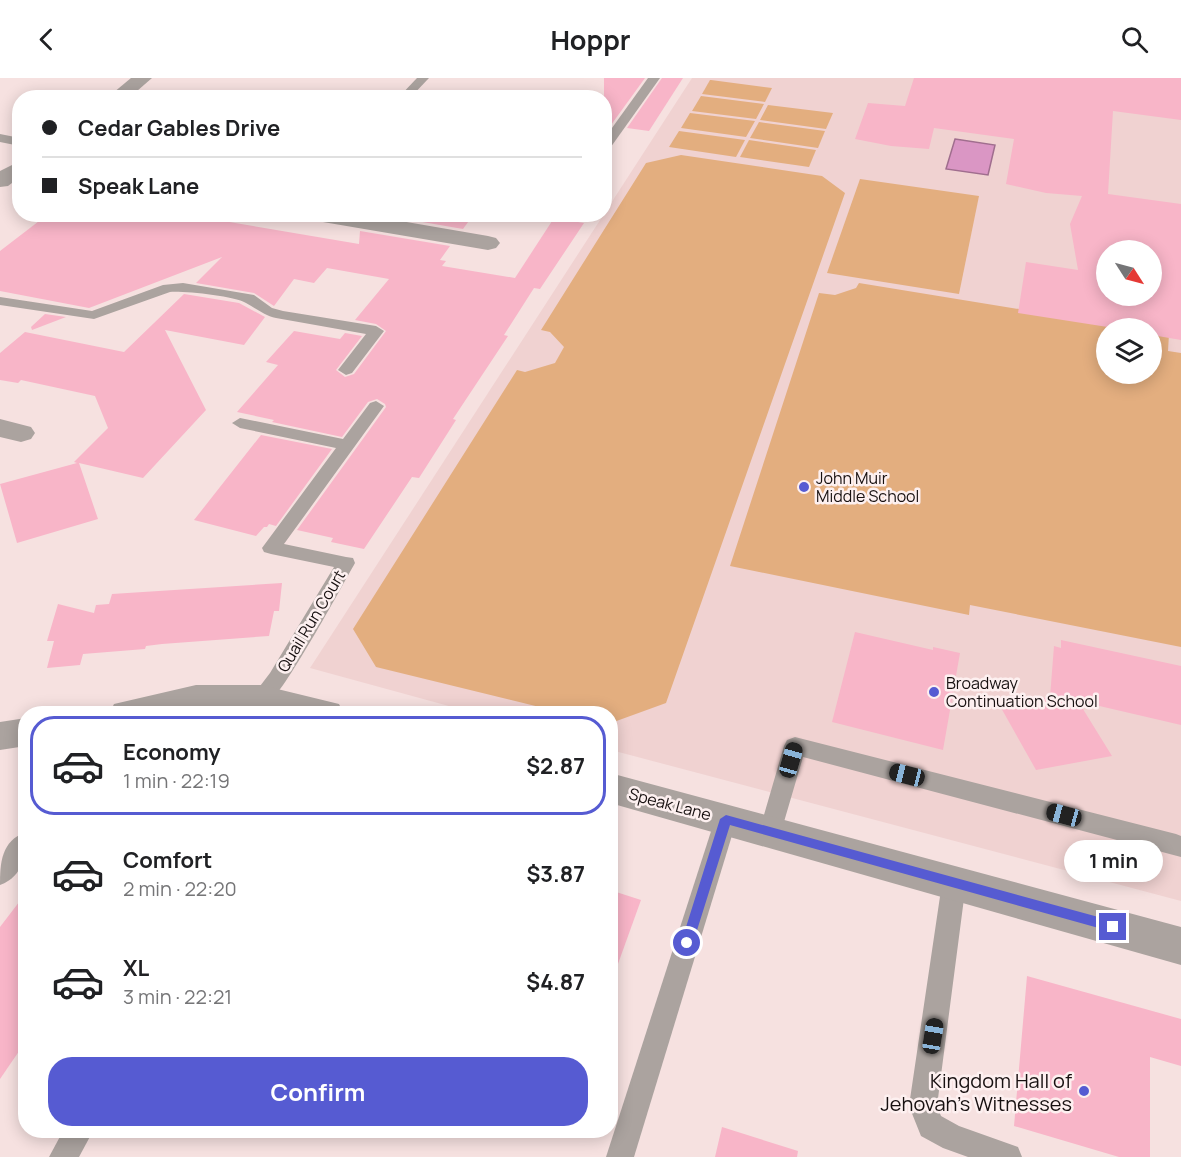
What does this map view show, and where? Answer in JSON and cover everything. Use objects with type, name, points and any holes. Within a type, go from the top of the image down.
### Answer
[{"type":"street","points":[[128,90],[143,78]]},
{"type":"street","points":[[364,222],[488,243]]},
{"type":"street","points":[[162,706],[196,698],[261,698],[294,706]]},
{"type":"street","points":[[0,736],[18,733]]},
{"type":"street","name":"Speak Lane","points":[[618,790],[1181,946]]},
{"type":"lane","points":[[411,90],[423,78]]},
{"type":"lane","points":[[612,137],[654,78]]},
{"type":"lane","points":[[0,301],[94,315],[168,288],[183,287],[249,298],[267,311],[281,315],[376,332],[346,370]]},
{"type":"lane","name":"Quail Run Court","points":[[261,698],[277,678],[346,563],[272,548],[376,406]]},
{"type":"lane","points":[[240,423],[347,445]]},
{"type":"lane","points":[[770,832],[795,746],[1176,844],[1181,848]]},
{"type":"lane","points":[[620,1157],[726,819]]},
{"type":"lane","points":[[0,875],[18,852]]},
{"type":"lane","points":[[954,883],[922,1106],[931,1126],[953,1138],[1008,1157]]},
{"type":"lane","points":[[63,1157],[75,1138]]},
{"type":"shaded area","name":"John Muir Middle School","points":[[692,78],[1181,78],[1181,901],[618,752],[618,706],[449,706],[310,668],[599,222],[612,222],[612,202]]},
{"type":"shaded area","points":[[710,80],[772,88],[765,102],[702,94]]},
{"type":"shaded area","points":[[701,96],[764,104],[756,119],[692,111]]},
{"type":"shaded area","points":[[768,105],[833,113],[826,129],[760,120]]},
{"type":"shaded area","points":[[690,113],[755,121],[746,137],[681,128]]},
{"type":"shaded area","points":[[759,122],[825,131],[818,148],[750,138]]},
{"type":"shaded area","points":[[679,131],[745,140],[736,157],[669,147]]},
{"type":"shaded area","points":[[955,139],[995,145],[988,175],[946,169]]},
{"type":"shaded area","points":[[749,140],[816,150],[809,167],[740,157]]},
{"type":"shaded area","points":[[681,155],[822,176],[845,193],[666,703],[618,720],[618,706],[535,706],[376,667],[353,629],[517,370],[525,372],[555,363],[564,347],[550,332],[541,330],[609,222],[612,222],[612,217],[646,163]]},
{"type":"shaded area","points":[[860,179],[979,196],[959,294],[827,273]]},
{"type":"shaded area","points":[[859,283],[1096,322],[1096,384],[1162,384],[1162,333],[1169,334],[1168,351],[1181,353],[1181,647],[970,605],[969,615],[730,566],[819,293],[835,295],[856,288]]},
{"type":"building","points":[[604,78],[645,78],[612,124],[612,90],[604,90]]},
{"type":"building","points":[[662,78],[683,78],[649,131],[627,128]]},
{"type":"building","points":[[914,78],[1181,78],[1181,120],[1113,111],[1108,194],[1181,204],[1181,340],[1162,337],[1162,318],[1096,318],[1096,325],[1018,313],[1026,262],[1078,270],[1070,224],[1082,196],[1046,193],[1006,184],[1014,139],[934,128],[929,149],[891,146],[855,139],[868,103],[905,106]]},
{"type":"building","points":[[38,222],[229,222],[359,244],[360,231],[450,246],[440,260],[446,261],[442,266],[515,278],[551,222],[584,223],[540,289],[534,288],[504,335],[508,336],[453,419],[456,420],[419,478],[412,477],[364,549],[331,542],[333,538],[297,530],[386,407],[385,404],[377,399],[368,402],[342,437],[237,412],[278,365],[266,362],[294,331],[340,339],[345,333],[362,336],[336,370],[345,377],[354,374],[386,331],[376,324],[355,320],[389,279],[327,268],[314,283],[294,279],[274,306],[254,293],[196,283],[222,257],[89,308],[0,291],[0,251]]},
{"type":"building","points":[[422,222],[468,222],[463,229]]},
{"type":"building","points":[[184,294],[239,303],[265,317],[244,345],[165,330],[206,410],[143,478],[79,463],[98,519],[17,543],[0,484],[77,463],[74,462],[108,428],[95,396],[21,380],[18,383],[0,380],[0,353],[25,332],[124,352]]},
{"type":"building","points":[[45,314],[66,317],[32,330],[31,327]]},
{"type":"building","points":[[261,435],[332,449],[276,526],[269,524],[256,536],[194,520]]},
{"type":"building","points":[[282,583],[279,611],[274,611],[269,636],[162,644],[146,646],[145,649],[83,654],[80,665],[47,668],[54,641],[47,641],[58,604],[94,613],[96,605],[109,604],[112,594]]},
{"type":"building","points":[[855,632],[933,650],[933,647],[960,653],[943,750],[832,722]]},
{"type":"building","points":[[1061,640],[1181,666],[1181,725],[1078,701],[1112,756],[1036,770],[1000,706],[1050,697],[1054,646],[1061,648]]},
{"type":"building","points":[[618,893],[641,900],[618,964]]},
{"type":"building","points":[[18,903],[18,1053],[0,1079],[0,927]]},
{"type":"building","name":"Kingdom Hall of Jehovah’s Witnesses","points":[[1027,976],[1181,1019],[1181,1066],[1150,1057],[1150,1157],[1119,1157],[1014,1126]]},
{"type":"building","points":[[722,1127],[798,1151],[797,1157],[715,1157]]},
{"type":"place","name":"John Muir Middle School","points":[[804,487]]},
{"type":"place","name":"Broadway Continuation School","points":[[934,692]]},
{"type":"place","name":"Kingdom Hall of Jehovah’s Witnesses","points":[[1084,1091]]},
{"type":"route","points":[[687,943],[726,819],[1113,927]]}]
